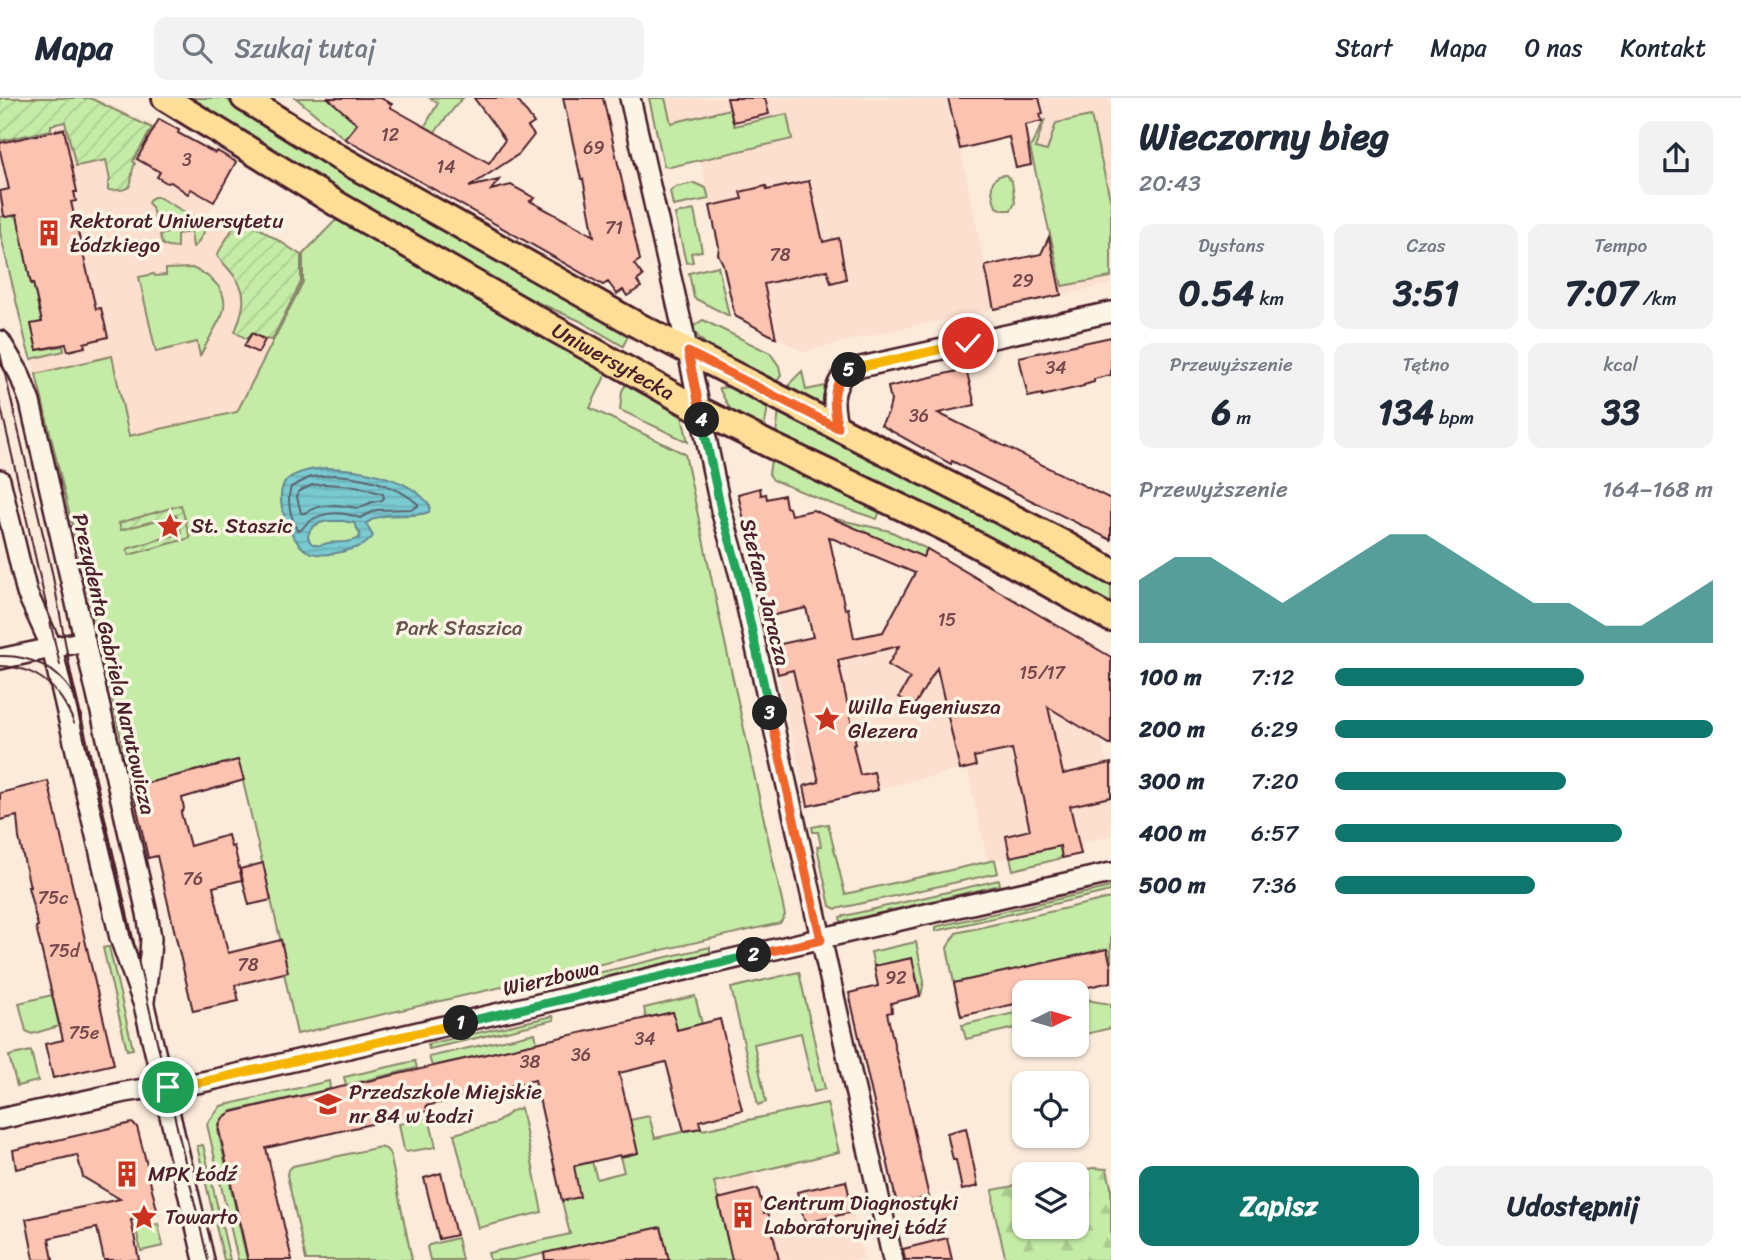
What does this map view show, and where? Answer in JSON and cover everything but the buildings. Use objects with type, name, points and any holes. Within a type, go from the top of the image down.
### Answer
[{"type":"main road","name":"Uniwersytecka","points":[[165,98],[342,207],[700,410],[945,528],[1111,619]]},
{"type":"main road","name":"Uniwersytecka","points":[[244,98],[372,176],[688,352],[1049,536],[1111,571]]},
{"type":"street","name":"Stefana Jaracza","points":[[630,98],[721,510],[740,576],[893,1260]]},
{"type":"street","points":[[838,428],[834,396],[836,386],[847,370],[1111,312]]},
{"type":"street","name":"Prezydenta Gabriela Narutowicza","points":[[0,341],[19,373],[30,402],[149,924],[150,955],[144,1005]]},
{"type":"street","name":"Prezydenta Gabriela Narutowicza","points":[[0,480],[27,593],[52,648],[120,938],[144,1005],[204,1260]]},
{"type":"street","points":[[0,659],[85,641]]},
{"type":"street","name":"Wierzbowa","points":[[0,1119],[125,1092],[207,1081],[1111,873]]},
{"type":"shaded area","points":[[0,98],[96,98],[155,126],[159,119],[179,130],[178,133],[236,162],[207,216],[230,230],[240,214],[303,254],[303,282],[237,412],[129,436],[112,357],[36,374],[0,232]]},
{"type":"shaded area","points":[[665,98],[1111,98],[1111,284],[1061,295],[1030,148],[1041,121],[1040,114],[957,133],[994,309],[804,352],[735,316],[691,119],[671,123]]},
{"type":"shaded area","points":[[927,549],[1111,657],[1111,722],[1101,739],[1111,780],[1111,836],[1083,842],[1085,853],[1062,858],[1059,846],[988,862],[967,768],[807,806],[778,674],[881,650],[879,640]]},
{"type":"shaded area","points":[[754,1172],[769,1232],[853,1212],[864,1260],[732,1260],[713,1182]]},
{"type":"green space","points":[[0,98],[90,98],[152,128],[133,161],[135,164],[129,187],[108,190],[110,180],[106,160],[76,166],[65,122],[51,125],[51,130],[0,141]]},
{"type":"green space","points":[[186,98],[224,98],[294,142],[629,334],[623,346],[578,320],[509,290],[377,215]]},
{"type":"green space","points":[[296,98],[328,98],[357,123],[345,139]]},
{"type":"green space","points":[[430,98],[463,98],[435,132],[425,126],[438,103]]},
{"type":"green space","points":[[649,98],[665,98],[671,123],[730,109],[734,126],[787,114],[792,139],[670,167],[664,166]]},
{"type":"green space","points":[[1091,116],[1111,203],[1111,277],[1062,286],[1030,148],[1045,119],[1035,148],[1047,151],[1056,123]]},
{"type":"green space","points":[[1002,175],[1006,175],[1012,182],[1015,203],[1011,210],[996,207],[993,198],[992,184]]},
{"type":"green space","points":[[694,183],[706,188],[709,199],[673,206],[670,191]]},
{"type":"green space","points":[[154,197],[208,225],[197,244],[193,247],[191,232],[177,234],[177,248],[162,244],[160,235],[175,231],[172,216],[155,220],[152,207],[148,203]]},
{"type":"green space","points":[[694,210],[702,251],[691,253],[693,262],[686,263],[675,214]]},
{"type":"green space","points":[[17,215],[42,322],[31,324],[37,350],[63,346],[64,351],[31,359],[0,232],[0,217]]},
{"type":"green space","points":[[240,216],[301,255],[301,282],[272,340],[252,333],[247,339],[235,332],[242,308],[242,291],[217,255]]},
{"type":"green space","name":"Park Staszica","points":[[335,221],[352,227],[607,372],[590,408],[685,454],[785,915],[780,923],[297,1034],[284,973],[288,972],[238,760],[132,787],[36,374],[112,356],[129,436],[237,412],[303,282],[303,254]]},
{"type":"green space","points":[[718,266],[729,316],[694,298],[689,273]]},
{"type":"green space","points":[[192,268],[213,280],[222,292],[222,315],[200,356],[197,342],[156,352],[139,277],[166,275],[166,269]]},
{"type":"green space","points":[[703,320],[770,353],[779,366],[781,375],[777,382],[709,346],[693,330],[695,325]]},
{"type":"green space","points":[[802,371],[806,390],[830,385],[826,408],[788,388]]},
{"type":"green space","points":[[626,384],[682,417],[688,442],[620,410],[622,391]]},
{"type":"green space","points":[[731,387],[768,405],[764,430],[732,411],[719,388]]},
{"type":"green space","points":[[779,410],[1040,543],[1111,583],[1111,608],[776,435]]},
{"type":"green space","points":[[771,460],[880,511],[877,519],[773,480],[769,474]]},
{"type":"green space","points":[[181,505],[190,538],[129,555],[127,549],[181,533],[176,515],[121,530],[119,523]]},
{"type":"green space","points":[[831,518],[890,531],[927,549],[923,557]]},
{"type":"green space","points":[[828,824],[845,894],[995,860],[998,873],[836,909],[830,906],[817,847],[821,846],[818,832],[813,832],[812,827]]},
{"type":"green space","points":[[1060,846],[1062,858],[1013,870],[1010,857]]},
{"type":"green space","points":[[999,880],[1000,885],[841,922],[840,917]]},
{"type":"green space","points":[[1111,887],[1111,891],[936,931],[939,926]]},
{"type":"green space","points":[[1111,898],[1111,966],[1107,949],[954,983],[947,948],[956,933]]},
{"type":"green space","points":[[916,942],[924,981],[921,996],[912,958],[874,966],[871,952]]},
{"type":"green space","points":[[109,947],[133,1049],[127,1050],[103,948]]},
{"type":"green space","points":[[710,947],[710,953],[564,986],[563,981]]},
{"type":"green space","points":[[799,972],[825,1089],[814,1092],[801,1033],[754,1044],[766,1102],[758,1105],[731,988]]},
{"type":"green space","points":[[52,995],[59,1026],[32,1034],[26,1031],[19,1003]]},
{"type":"green space","points":[[695,996],[702,1024],[677,1030],[673,1012],[646,1018],[644,1008]]},
{"type":"green space","points":[[1089,1000],[1111,1004],[1111,1028],[1089,1033]]},
{"type":"green space","points":[[1012,1014],[1012,1029],[966,1039],[962,1025]]},
{"type":"green space","points":[[553,1016],[554,1020],[429,1049],[428,1044]]},
{"type":"green space","points":[[535,1033],[537,1043],[531,1045],[432,1066],[429,1057]]},
{"type":"green space","points":[[31,1051],[38,1081],[17,1086],[9,1056]]},
{"type":"green space","points":[[415,1061],[417,1068],[346,1085],[344,1077]]},
{"type":"green space","points":[[329,1081],[330,1089],[232,1111],[220,1122],[218,1131],[247,1260],[238,1260],[207,1124],[221,1106]]},
{"type":"green space","points":[[827,1103],[839,1152],[714,1182],[732,1260],[670,1260],[661,1227],[515,1260],[490,1260],[488,1253],[570,1234],[562,1201],[574,1166],[592,1162],[597,1179],[624,1172],[620,1157],[638,1153],[630,1120],[649,1116],[655,1138]]},
{"type":"green space","points":[[521,1108],[542,1212],[478,1228],[454,1134],[496,1123]]},
{"type":"green space","points":[[429,1118],[436,1147],[406,1152],[399,1124]]},
{"type":"green space","points":[[203,1145],[230,1260],[224,1260],[197,1146]]},
{"type":"green space","points":[[380,1147],[390,1154],[412,1260],[306,1260],[288,1170],[293,1166]]},
{"type":"green space","points":[[1089,1169],[1107,1169],[1111,1187],[1111,1260],[1006,1260],[994,1210],[993,1190],[1012,1186],[1012,1239],[1089,1239]]},
{"type":"green space","points":[[158,1224],[163,1246],[141,1251],[136,1229]]},
{"type":"green space","points":[[457,1238],[462,1260],[430,1260],[427,1247],[429,1245]]},
{"type":"water","points":[[320,468],[367,472],[397,481],[421,496],[430,506],[429,512],[379,517],[366,524],[373,536],[364,544],[336,553],[311,553],[294,538],[284,517],[281,495],[283,486],[292,476]],"holes":[[[328,521],[354,523],[360,534],[359,538],[319,545],[310,542],[309,533],[315,526]]]},
{"type":"tram line","points":[[0,353],[52,572],[71,674],[208,1260]]},
{"type":"tram line","points":[[0,403],[60,665]]},
{"type":"tram line","points":[[0,656],[22,658],[42,665],[59,677],[73,694]]},
{"type":"tram line","points":[[0,666],[26,671],[47,682],[62,700],[74,723]]},
{"type":"place","name":"Rektorat Uniwersytetu Łódzkiego","points":[[49,233]]},
{"type":"place","name":"St. Staszic","points":[[170,526]]},
{"type":"place","name":"Willa Eugeniusza Glezera","points":[[827,719]]},
{"type":"place","name":"Przedszkole Miejskie nr 84 w Łodzi","points":[[328,1104]]},
{"type":"place","name":"MPK Łódź","points":[[127,1174]]},
{"type":"place","name":"Centrum Diagnostyki Laboratoryjnej Łódź","points":[[743,1215]]},
{"type":"place","name":"Towarto","points":[[144,1217]]},
{"type":"route","points":[[168,1087],[207,1081],[821,940],[740,576],[721,510],[688,352],[838,428],[834,396],[836,386],[847,370],[968,343]]}]
